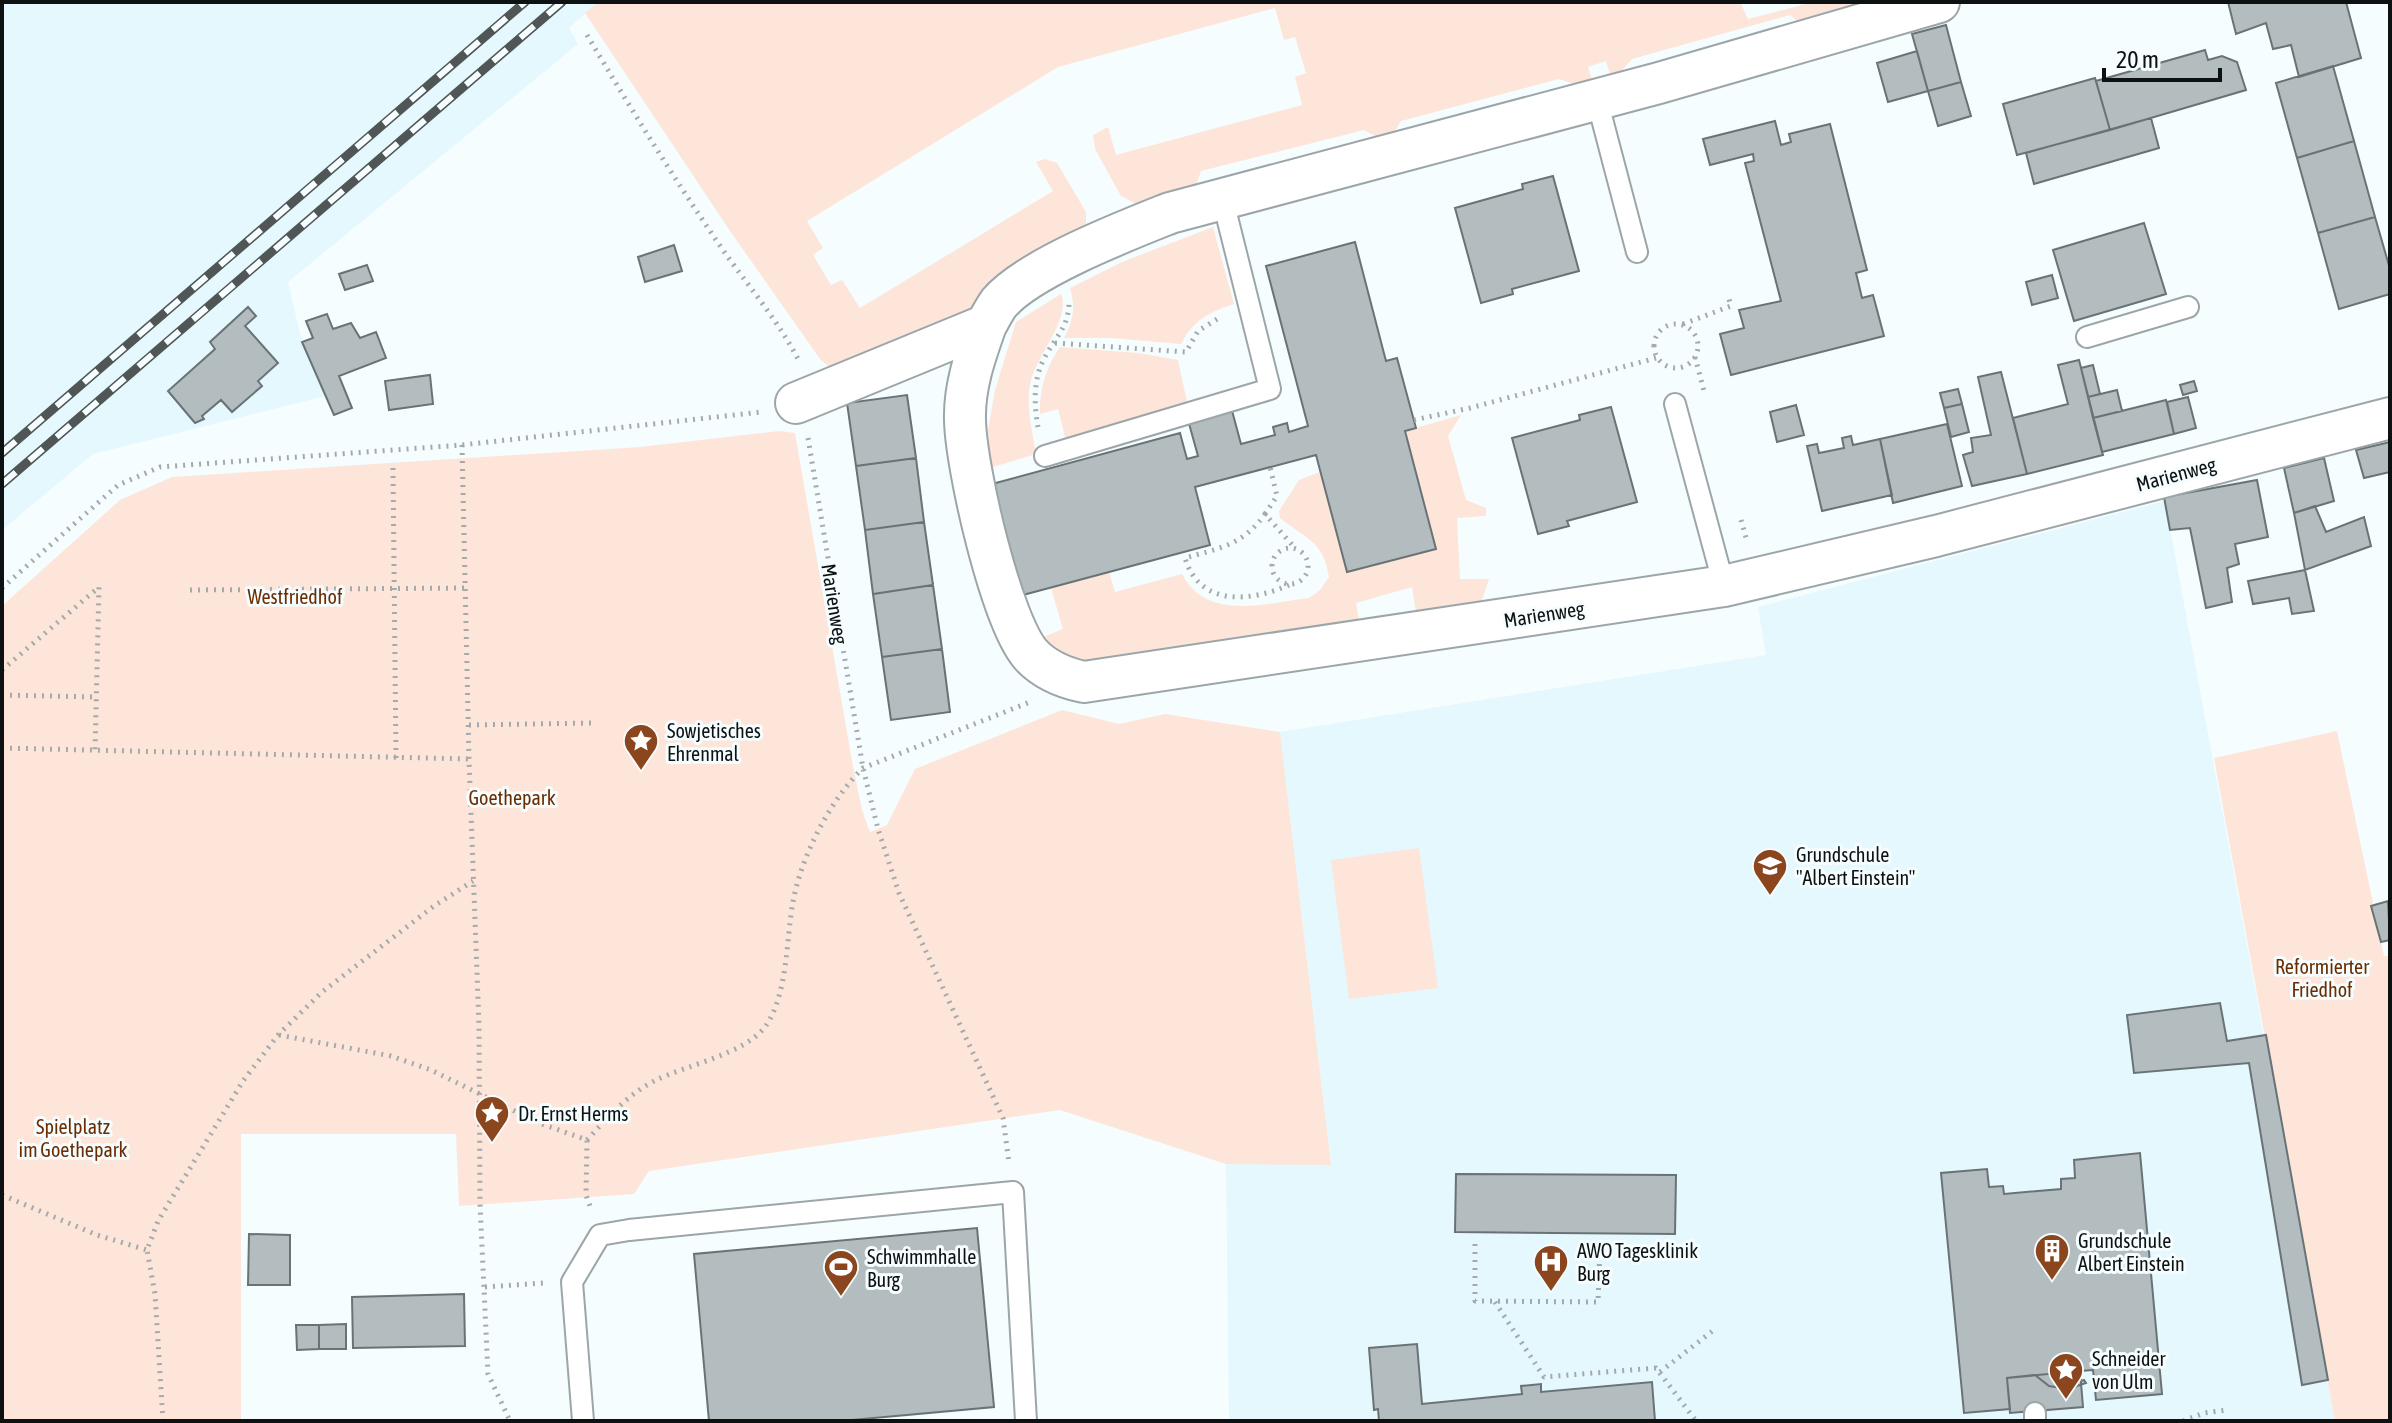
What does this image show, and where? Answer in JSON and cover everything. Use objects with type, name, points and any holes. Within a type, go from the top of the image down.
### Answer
[{"type":"street","points":[[1068,679],[1032,656],[1018,638],[1008,614],[975,491],[965,421],[967,386],[986,325],[998,304],[1016,288],[1119,233],[1170,213],[1597,100],[1939,2]]},
{"type":"street","points":[[806,398],[986,325]]},
{"type":"street","name":"Marienweg","points":[[1068,679],[1084,682],[1122,677],[1724,586],[1936,536],[2390,418]]},
{"type":"lane","points":[[1597,100],[1637,252]]},
{"type":"lane","points":[[1045,456],[1270,389],[1222,197]]},
{"type":"lane","points":[[2087,337],[2188,307]]},
{"type":"lane","points":[[1675,404],[1724,586]]},
{"type":"lane","points":[[583,1421],[572,1282],[600,1235],[1013,1192],[1026,1421]]},
{"type":"path","name":"Marienweg","points":[[587,35],[637,119],[724,252],[786,336],[806,398],[806,427],[863,768],[878,829],[899,893],[1003,1118],[1013,1192]]},
{"type":"path","points":[[1656,358],[1654,341],[1657,333],[1671,324],[1682,324],[1731,306],[1728,296]]},
{"type":"path","points":[[1045,456],[1034,406],[1043,360],[1055,343],[1186,352],[1198,331],[1219,317],[1251,308]]},
{"type":"path","points":[[1414,420],[1656,358],[1673,368],[1691,363],[1698,351],[1698,344],[1693,332],[1682,324]]},
{"type":"path","points":[[2,588],[118,485],[160,467],[462,445],[754,414],[806,398]]},
{"type":"path","points":[[462,445],[480,1204],[488,1374],[510,1421]]},
{"type":"path","points":[[1265,514],[1307,560],[1308,572],[1300,582],[1257,596],[1221,596],[1197,582],[1189,572],[1185,558],[1231,545],[1255,528],[1277,496],[1270,467]]},
{"type":"path","points":[[393,468],[396,758]]},
{"type":"path","points":[[1289,585],[1283,584],[1274,575],[1271,563],[1277,552],[1295,548]]},
{"type":"path","points":[[2,670],[99,587],[95,751]]},
{"type":"path","points":[[190,590],[466,588]]},
{"type":"path","points":[[600,1235],[586,1195],[587,1140],[641,1089],[694,1063],[750,1042],[765,1027],[775,1008],[783,972],[793,899],[835,801],[863,768],[1044,697],[1068,679]]},
{"type":"path","points":[[2,695],[96,697]]},
{"type":"path","points":[[469,725],[594,723]]},
{"type":"path","points":[[2,748],[469,759]]},
{"type":"path","points":[[163,1421],[155,1294],[147,1250],[158,1221],[243,1081],[278,1035],[322,992],[434,906],[474,880]]},
{"type":"path","points":[[278,1035],[391,1056],[479,1092],[539,1123],[587,1140]]},
{"type":"path","points":[[2,1195],[97,1235],[147,1250]]},
{"type":"path","points":[[1475,1244],[1475,1301],[1495,1302],[1598,1302],[1600,1246]]},
{"type":"path","points":[[485,1287],[572,1282]]},
{"type":"path","points":[[1495,1302],[1544,1377],[1656,1368],[1696,1421]]},
{"type":"path","points":[[1660,1372],[1715,1329]]},
{"type":"path","points":[[2183,1421],[2204,1413],[2227,1410]]},
{"type":"shaded area","points":[[2,2],[598,2],[569,28],[578,44],[288,282],[302,342],[326,396],[93,454],[2,530]]},
{"type":"shaded area","name":"Grundschule \"Albert Einstein\"","points":[[2165,501],[2335,1421],[1229,1421],[1226,1164],[1331,1164],[1280,732],[1766,655],[1758,607]]},
{"type":"green space","points":[[598,2],[1740,2],[1748,19],[1813,2],[1878,2],[1802,25],[1790,15],[1632,59],[1617,76],[1611,78],[1606,61],[1588,67],[1593,83],[1580,86],[1559,79],[1401,121],[1390,139],[1383,140],[1364,130],[1201,171],[1195,188],[1140,206],[1121,196],[1095,149],[1093,135],[1108,127],[1116,155],[1302,105],[1295,77],[1306,73],[1295,37],[1284,40],[1275,8],[1058,67],[807,221],[823,248],[813,255],[831,285],[842,280],[860,308],[1053,191],[1036,162],[1045,159],[1057,163],[1086,212],[1086,235],[976,309],[837,368],[828,366],[820,359],[730,231],[585,13]]},
{"type":"green space","points":[[1213,227],[1234,304],[1203,318],[1181,344],[1111,338],[1064,338],[1073,314],[1070,288],[1122,262]]},
{"type":"green space","points":[[1061,294],[1062,314],[1029,389],[1036,454],[990,468],[988,430],[995,390],[1016,322]]},
{"type":"green space","points":[[1060,347],[1138,353],[1178,360],[1187,402],[1066,441],[1058,409],[1040,414],[1044,379]]},
{"type":"green space","points":[[1461,415],[1448,436],[1466,500],[1486,508],[1486,516],[1457,518],[1460,579],[1489,579],[1479,610],[1417,619],[1412,587],[1356,603],[1360,626],[1084,662],[1065,659],[1038,639],[1063,629],[1051,588],[1109,572],[1115,592],[1182,574],[1193,589],[1206,599],[1222,604],[1256,605],[1309,598],[1320,590],[1329,577],[1323,555],[1306,537],[1280,518],[1279,511],[1299,480],[1320,472],[1348,572],[1435,549],[1405,431]]},
{"type":"green space","name":"Goethepark","points":[[779,431],[795,433],[852,761],[870,832],[887,825],[915,769],[1062,710],[1119,724],[1165,714],[1280,732],[1331,1165],[1226,1164],[1060,1110],[649,1171],[634,1194],[459,1206],[456,1134],[241,1134],[241,1421],[2,1421],[2,606],[120,500],[172,477],[640,447]]},
{"type":"green space","name":"Reformierter Friedhof","points":[[2337,731],[2384,956],[2390,956],[2390,1421],[2335,1421],[2214,758]]},
{"type":"green space","points":[[1419,848],[1438,988],[1349,999],[1331,860]]},
{"type":"building","points":[[2228,2],[2346,2],[2361,58],[2299,77],[2291,45],[2273,49],[2266,23],[2236,34]]},
{"type":"building","points":[[1946,25],[1961,82],[1928,91],[1912,34]]},
{"type":"building","points":[[2205,50],[2208,60],[2222,56],[2237,62],[2246,90],[2110,130],[2096,81]]},
{"type":"building","points":[[1917,51],[1928,91],[1888,102],[1877,63]]},
{"type":"building","points":[[2333,66],[2354,141],[2297,158],[2276,83]]},
{"type":"building","points":[[2095,78],[2110,130],[2017,155],[2003,104]]},
{"type":"building","points":[[1961,82],[1971,116],[1938,126],[1928,91]]},
{"type":"building","points":[[2151,118],[2159,148],[2034,184],[2026,153]]},
{"type":"building","points":[[1775,121],[1781,145],[1791,142],[1789,134],[1830,124],[1867,270],[1856,273],[1862,298],[1873,295],[1884,336],[1731,375],[1720,334],[1744,328],[1739,310],[1781,301],[1745,163],[1754,161],[1753,154],[1710,165],[1703,139]]},
{"type":"building","points":[[2354,141],[2375,217],[2318,233],[2297,158]]},
{"type":"building","points":[[1553,176],[1579,271],[1512,289],[1513,294],[1481,303],[1455,208],[1523,189],[1522,184]]},
{"type":"building","points":[[2375,217],[2390,269],[2390,294],[2339,309],[2318,233]]},
{"type":"building","points":[[2144,223],[2166,294],[2074,321],[2053,250]]},
{"type":"building","points":[[1355,242],[1386,361],[1397,358],[1416,428],[1405,431],[1436,549],[1347,572],[1316,455],[1195,487],[1210,545],[1023,595],[992,484],[1180,433],[1187,459],[1198,456],[1188,420],[1231,407],[1241,444],[1275,435],[1273,427],[1287,423],[1289,432],[1308,426],[1266,266]]},
{"type":"building","points":[[674,245],[682,271],[645,282],[638,257]]},
{"type":"building","points":[[367,265],[373,281],[345,290],[339,274]]},
{"type":"building","points":[[2052,275],[2058,298],[2032,305],[2026,282]]},
{"type":"building","points":[[248,307],[256,316],[245,326],[278,363],[258,381],[262,386],[232,412],[221,400],[202,416],[204,419],[195,423],[168,391],[215,349],[210,342]]},
{"type":"building","points":[[327,314],[333,329],[351,323],[360,338],[376,332],[386,358],[339,376],[352,408],[334,415],[302,342],[313,338],[306,321]]},
{"type":"building","points":[[2079,360],[2103,455],[2027,474],[2013,418],[2068,404],[2058,365]]},
{"type":"building","points":[[2093,365],[2100,394],[2088,397],[2081,368]]},
{"type":"building","points":[[2001,372],[2027,474],[1972,486],[1963,455],[1973,452],[1971,438],[1991,435],[1978,377]]},
{"type":"building","points":[[430,375],[433,404],[389,410],[385,381]]},
{"type":"building","points":[[2194,381],[2197,391],[2183,395],[2180,385]]},
{"type":"building","points":[[1958,389],[1962,404],[1944,408],[1940,393]]},
{"type":"building","points":[[2117,390],[2122,411],[2093,418],[2088,397]]},
{"type":"building","points":[[907,395],[916,458],[856,466],[847,403]]},
{"type":"building","points":[[2188,397],[2196,428],[2174,434],[2167,402]]},
{"type":"building","points":[[2166,400],[2174,434],[2102,452],[2093,418]]},
{"type":"building","points":[[1962,404],[1969,432],[1951,437],[1944,408]]},
{"type":"building","points":[[1796,405],[1804,435],[1777,442],[1770,412]]},
{"type":"building","points":[[1611,407],[1637,502],[1567,521],[1569,526],[1538,534],[1512,438],[1580,420],[1579,415]]},
{"type":"building","points":[[1947,424],[1962,486],[1893,503],[1880,439]]},
{"type":"building","points":[[1851,436],[1853,445],[1880,439],[1892,495],[1822,511],[1807,446],[1817,444],[1819,453],[1844,448],[1842,438]]},
{"type":"building","points":[[2390,442],[2390,472],[2364,478],[2356,450]]},
{"type":"building","points":[[916,458],[924,522],[865,530],[856,466]]},
{"type":"building","points":[[2324,458],[2334,501],[2294,513],[2284,468]]},
{"type":"building","points":[[2257,480],[2268,537],[2235,544],[2239,564],[2227,568],[2232,602],[2206,608],[2190,528],[2170,530],[2164,497]]},
{"type":"building","points":[[2315,506],[2326,532],[2364,517],[2371,546],[2305,570],[2294,513]]},
{"type":"building","points":[[924,522],[933,585],[873,594],[865,530]]},
{"type":"building","points":[[2305,570],[2314,611],[2292,614],[2289,598],[2253,604],[2248,581]]},
{"type":"building","points":[[933,585],[942,649],[882,657],[873,594]]},
{"type":"building","points":[[942,649],[950,712],[891,720],[882,657]]},
{"type":"building","points":[[2388,901],[2390,940],[2381,942],[2371,906]]},
{"type":"building","points":[[2220,1003],[2227,1041],[2266,1035],[2328,1380],[2302,1385],[2249,1063],[2134,1073],[2127,1015]]},
{"type":"building","name":"Grundschule Albert Einstein","points":[[2140,1153],[2162,1394],[2096,1400],[2093,1370],[2080,1371],[2081,1381],[2086,1383],[2068,1389],[2049,1386],[2035,1375],[2007,1378],[2010,1409],[1964,1413],[1941,1173],[1987,1169],[1989,1187],[2003,1186],[2004,1194],[2061,1189],[2061,1179],[2075,1178],[2074,1160]]},
{"type":"building","points":[[1456,1174],[1676,1175],[1675,1234],[1455,1232]]},
{"type":"building","name":"Schwimmhalle Burg","points":[[977,1228],[994,1407],[841,1421],[709,1421],[694,1254]]},
{"type":"building","points":[[249,1234],[290,1235],[290,1285],[248,1285]]},
{"type":"building","points":[[464,1294],[465,1346],[353,1348],[352,1297]]},
{"type":"building","points":[[346,1324],[346,1349],[319,1349],[319,1325]]},
{"type":"building","points":[[296,1325],[319,1325],[319,1349],[297,1350]]},
{"type":"building","points":[[1417,1344],[1422,1404],[1522,1394],[1521,1386],[1541,1384],[1541,1392],[1652,1382],[1655,1421],[1379,1421],[1378,1409],[1374,1410],[1369,1348]]},
{"type":"building","points":[[2080,1371],[2083,1407],[2010,1413],[2007,1378]]},
{"type":"railway","points":[[2,453],[525,2]]},
{"type":"railway","points":[[2,484],[562,2]]},
{"type":"place","name":"Sowjetisches Ehrenmal","points":[[641,772]]},
{"type":"place","name":"Grundschule \"Albert Einstein\"","points":[[1770,897]]},
{"type":"place","name":"Dr. Ernst Herms","points":[[492,1144]]},
{"type":"place","name":"Grundschule Albert Einstein","points":[[2052,1282]]},
{"type":"place","name":"AWO Tagesklinik Burg","points":[[1551,1293]]},
{"type":"place","name":"Schwimmhalle Burg","points":[[841,1298]]},
{"type":"place","name":"Schneider von Ulm","points":[[2066,1401]]},
{"type":"park label","name":"Westfriedhof","points":[[295,596]]},
{"type":"park label","name":"Spielplatz im Goethepark","points":[[73,1138]]}]
